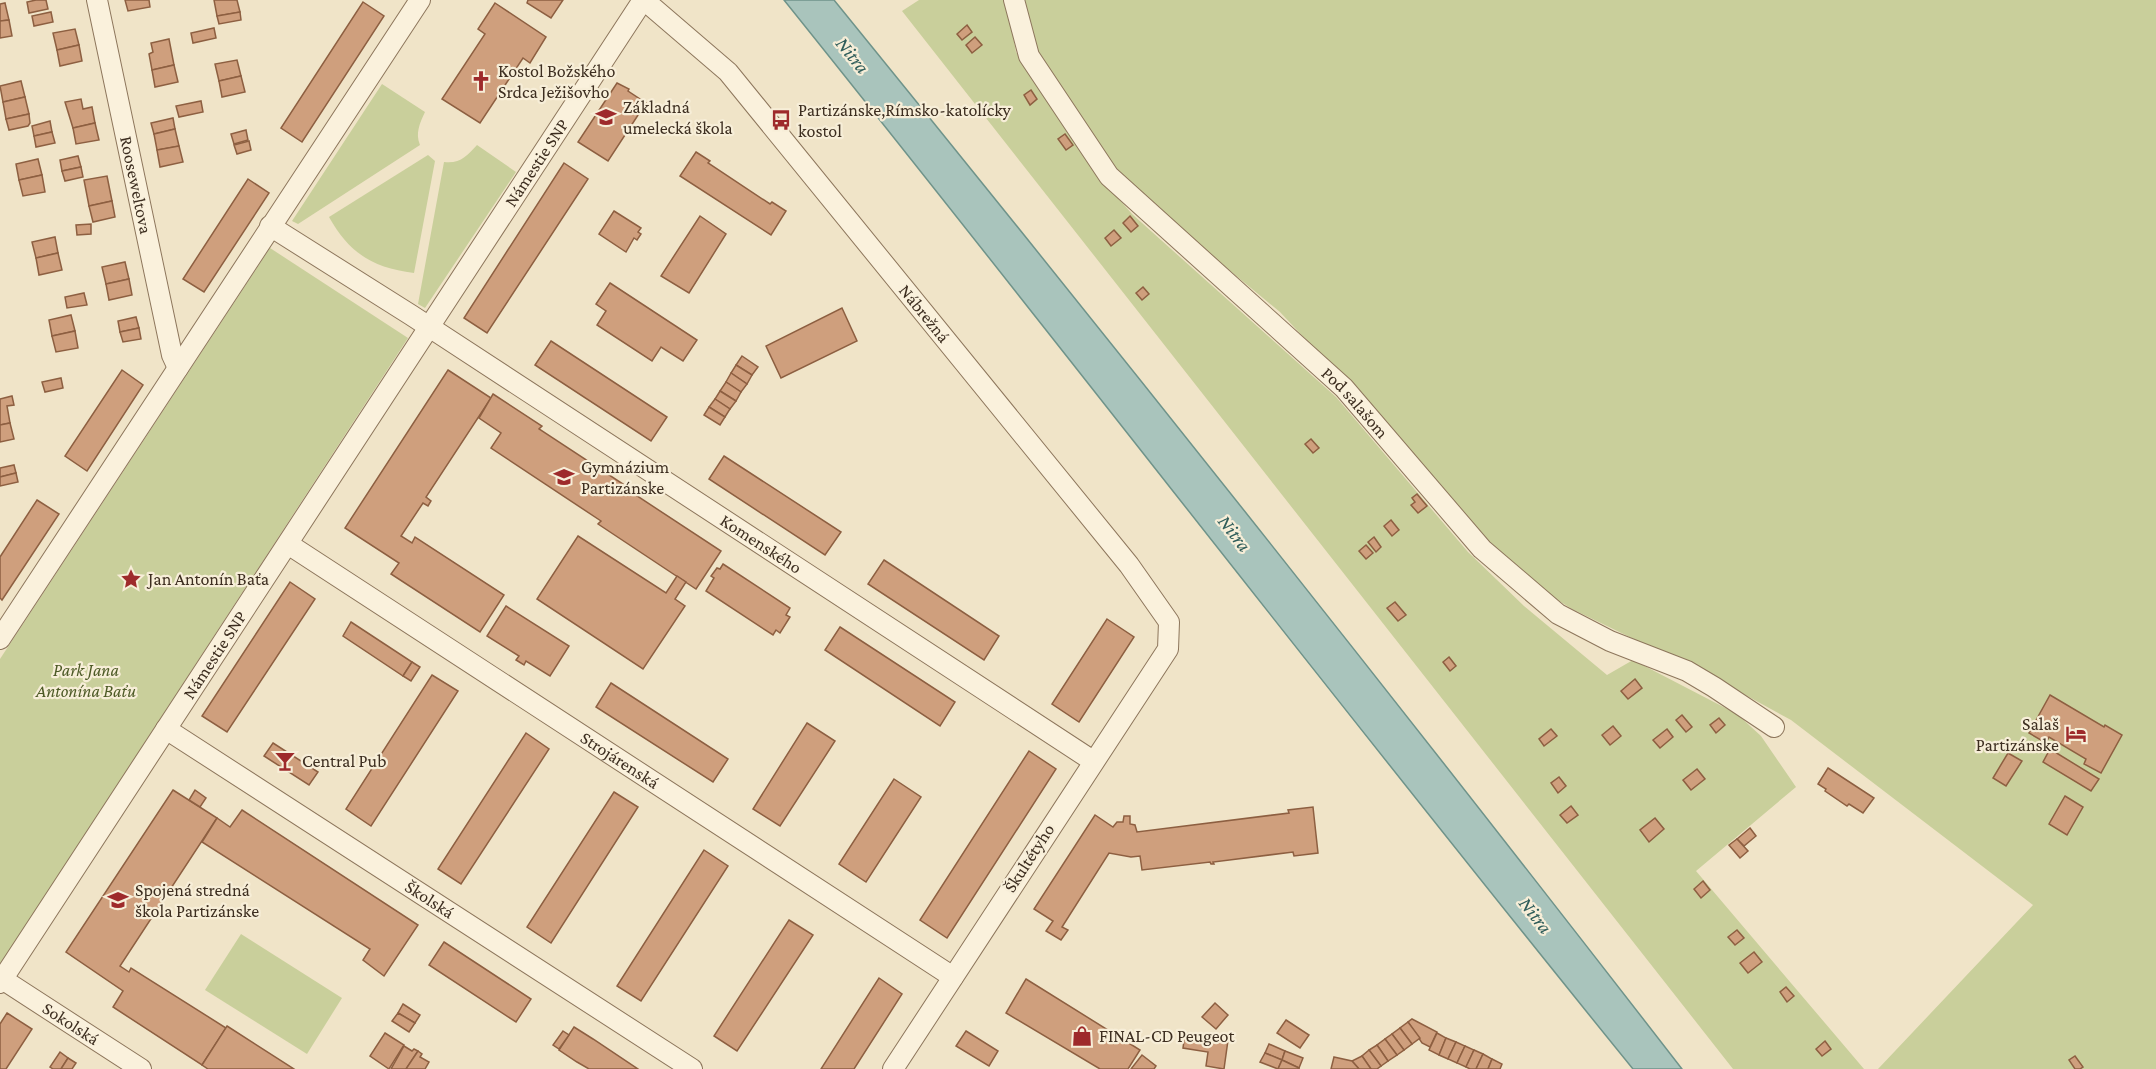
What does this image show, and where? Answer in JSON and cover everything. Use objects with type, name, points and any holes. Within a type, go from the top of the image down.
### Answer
[{"type":"street","name":"Rooseweltova","points":[[98,0],[172,355],[178,368]]},
{"type":"street","points":[[0,639],[420,0]]},
{"type":"street","name":"Námestie SNP","points":[[1,981],[644,0]]},
{"type":"street","name":"Nábrežná","points":[[644,0],[728,72],[1130,565],[1169,622],[1168,649]]},
{"type":"street","name":"Pod salašom","points":[[1014,0],[1029,56],[1109,176],[1344,388],[1482,549],[1558,614],[1610,641],[1687,671],[1774,727]]},
{"type":"street","points":[[270,226],[430,328]]},
{"type":"street","name":"Komenského","points":[[430,328],[1093,761]]},
{"type":"street","name":"Strojárenská","points":[[288,544],[953,977]]},
{"type":"street","name":"Škultétyho","points":[[893,1069],[1168,649]]},
{"type":"street","name":"Školská","points":[[166,729],[692,1069]]},
{"type":"street","name":"Sokolská","points":[[1,981],[141,1069]]},
{"type":"green space","points":[[919,0],[1006,0],[1016,52],[1099,176],[1132,214],[1336,397],[1468,552],[1524,606],[1607,675],[1633,660],[1737,714],[1761,736],[1796,787],[1696,871],[1864,1069],[1733,1069],[902,11]]},
{"type":"green space","points":[[1020,0],[2156,0],[2156,1069],[1878,1069],[2033,905],[1791,720],[1718,680],[1572,609],[1535,586],[1492,549],[1348,385],[1280,312],[1124,183],[1034,54]]},
{"type":"green space","points":[[382,84],[425,112],[418,132],[420,145],[298,224],[292,221]]},
{"type":"green space","points":[[477,145],[516,172],[425,308],[418,304],[444,162],[459,160]]},
{"type":"green space","points":[[428,155],[435,161],[414,273],[374,263],[345,240],[329,217]]},
{"type":"green space","name":"Park Jana Antonína Baťu","points":[[270,248],[408,338],[0,965],[0,659]]},
{"type":"green space","points":[[241,934],[342,998],[307,1054],[205,990]]},
{"type":"water","name":"Nitra","points":[[784,0],[834,0],[1261,532],[1682,1069],[1633,1069],[1419,803]]},
{"type":"building","points":[[46,0],[48,9],[29,13],[27,2]]},
{"type":"building","points":[[125,0],[149,0],[150,7],[128,11]]},
{"type":"building","points":[[214,0],[237,0],[240,12],[217,16]]},
{"type":"building","points":[[528,0],[563,0],[551,18],[527,3]]},
{"type":"building","points":[[363,2],[384,16],[302,142],[281,128]]},
{"type":"building","points":[[5,3],[9,20],[0,21],[0,4]]},
{"type":"building","name":"Kostol Božského Srdca Ježišovho","points":[[495,3],[546,37],[530,63],[523,58],[480,123],[442,99],[485,34],[478,29]]},
{"type":"building","points":[[51,12],[53,22],[34,26],[32,16]]},
{"type":"building","points":[[240,12],[241,20],[219,24],[217,16]]},
{"type":"building","points":[[9,20],[12,36],[0,38],[0,21]]},
{"type":"building","points":[[967,25],[972,32],[962,40],[957,34]]},
{"type":"building","points":[[214,28],[216,38],[193,43],[191,33]]},
{"type":"building","points":[[75,29],[79,45],[57,50],[53,33]]},
{"type":"building","points":[[975,37],[982,45],[972,53],[966,45]]},
{"type":"building","points":[[169,39],[174,65],[152,70],[149,54],[153,52],[151,43]]},
{"type":"building","points":[[79,45],[82,61],[60,66],[57,50]]},
{"type":"building","points":[[237,60],[241,76],[219,81],[215,64]]},
{"type":"building","points":[[174,65],[178,82],[155,87],[152,70]]},
{"type":"building","points":[[241,76],[245,92],[222,97],[219,81]]},
{"type":"building","points":[[21,81],[25,97],[3,102],[0,86]]},
{"type":"building","points":[[617,83],[629,89],[628,91],[646,103],[608,161],[578,142]]},
{"type":"building","points":[[1031,90],[1037,99],[1030,105],[1024,95]]},
{"type":"building","points":[[25,97],[29,114],[6,119],[3,102]]},
{"type":"building","points":[[81,99],[83,109],[92,107],[95,123],[73,128],[65,102]]},
{"type":"building","points":[[201,101],[203,112],[179,117],[176,106]]},
{"type":"building","points":[[29,114],[28,126],[9,130],[6,119]]},
{"type":"building","points":[[173,118],[175,129],[154,134],[151,123]]},
{"type":"building","points":[[50,121],[52,132],[34,136],[32,126]]},
{"type":"building","points":[[95,123],[99,140],[76,144],[73,128]]},
{"type":"building","points":[[175,129],[179,146],[157,150],[154,134]]},
{"type":"building","points":[[246,130],[248,140],[234,144],[231,134]]},
{"type":"building","points":[[52,132],[55,143],[36,147],[34,136]]},
{"type":"building","points":[[1065,134],[1073,145],[1066,150],[1058,139]]},
{"type":"building","points":[[249,141],[251,150],[237,154],[234,145]]},
{"type":"building","points":[[179,146],[183,162],[160,167],[157,150]]},
{"type":"building","points":[[696,152],[710,161],[708,163],[770,204],[772,202],[786,211],[771,235],[680,176]]},
{"type":"building","points":[[78,156],[81,167],[62,171],[60,160]]},
{"type":"building","points":[[38,159],[42,175],[19,180],[16,164]]},
{"type":"building","points":[[564,163],[588,179],[487,333],[464,318]]},
{"type":"building","points":[[81,167],[83,177],[65,181],[62,171]]},
{"type":"building","points":[[42,175],[45,192],[23,196],[19,180]]},
{"type":"building","points":[[107,176],[112,201],[89,206],[84,180]]},
{"type":"building","points":[[248,179],[269,193],[204,292],[183,279]]},
{"type":"building","points":[[112,201],[115,217],[93,222],[89,206]]},
{"type":"building","points":[[614,211],[641,228],[638,232],[641,234],[637,240],[634,238],[626,252],[599,234]]},
{"type":"building","points":[[700,216],[726,234],[689,293],[661,276]]},
{"type":"building","points":[[1130,216],[1138,226],[1131,232],[1123,223]]},
{"type":"building","points":[[91,224],[91,234],[77,235],[76,225]]},
{"type":"building","points":[[1114,230],[1121,238],[1111,246],[1105,238]]},
{"type":"building","points":[[55,237],[58,253],[36,258],[32,242]]},
{"type":"building","points":[[58,253],[62,270],[39,275],[36,258]]},
{"type":"building","points":[[125,262],[129,279],[106,284],[102,267]]},
{"type":"building","points":[[129,279],[132,295],[109,300],[106,284]]},
{"type":"building","points":[[610,283],[697,340],[683,361],[661,347],[652,361],[597,325],[606,311],[596,304]]},
{"type":"building","points":[[1143,287],[1149,294],[1142,300],[1136,293]]},
{"type":"building","points":[[84,293],[87,305],[67,308],[65,297]]},
{"type":"building","points":[[842,308],[857,341],[781,378],[766,346]]},
{"type":"building","points":[[71,315],[75,331],[52,336],[49,320]]},
{"type":"building","points":[[136,317],[139,328],[120,332],[118,321]]},
{"type":"building","points":[[139,328],[141,339],[123,342],[120,332]]},
{"type":"building","points":[[75,331],[78,348],[56,352],[52,336]]},
{"type":"building","points":[[551,341],[667,417],[651,441],[535,365]]},
{"type":"building","points":[[742,356],[758,367],[752,375],[736,365]]},
{"type":"building","points":[[736,365],[752,375],[747,384],[731,373]]},
{"type":"building","points":[[122,370],[143,385],[87,471],[65,456]]},
{"type":"building","points":[[448,370],[491,398],[426,497],[431,501],[428,506],[423,503],[401,536],[412,543],[415,537],[504,595],[480,632],[391,574],[399,563],[345,528]]},
{"type":"building","points":[[731,373],[747,384],[741,392],[726,382]]},
{"type":"building","points":[[61,378],[63,388],[45,392],[42,382]]},
{"type":"building","points":[[726,382],[741,392],[736,401],[720,391]]},
{"type":"building","points":[[720,391],[736,401],[730,409],[715,399]]},
{"type":"building","points":[[493,394],[542,426],[539,429],[721,551],[696,589],[598,524],[601,521],[491,448],[501,433],[479,418]]},
{"type":"building","points":[[12,396],[14,405],[7,406],[10,423],[0,425],[0,399]]},
{"type":"building","points":[[715,399],[730,409],[725,417],[709,407]]},
{"type":"building","points":[[709,407],[725,417],[720,425],[704,415]]},
{"type":"building","points":[[10,423],[14,439],[0,442],[0,425]]},
{"type":"building","points":[[1311,439],[1319,448],[1313,453],[1305,444]]},
{"type":"building","points":[[724,456],[841,532],[825,555],[709,479]]},
{"type":"building","points":[[14,465],[16,473],[0,477],[0,468]]},
{"type":"building","points":[[16,473],[18,482],[0,486],[0,477]]},
{"type":"building","points":[[1417,494],[1427,506],[1418,513],[1411,505],[1415,502],[1412,498]]},
{"type":"building","points":[[37,500],[59,514],[2,600],[0,598],[0,557]]},
{"type":"building","points":[[1391,520],[1399,530],[1392,536],[1384,526]]},
{"type":"building","points":[[578,536],[666,593],[677,576],[686,582],[675,599],[685,606],[643,669],[537,599]]},
{"type":"building","points":[[1374,537],[1381,547],[1376,552],[1368,542]]},
{"type":"building","points":[[1366,545],[1373,553],[1366,559],[1359,551]]},
{"type":"building","points":[[884,560],[999,636],[984,660],[868,584]]},
{"type":"building","points":[[723,564],[790,608],[786,615],[790,617],[780,633],[776,630],[773,635],[706,591],[714,578],[711,576]]},
{"type":"building","points":[[290,582],[315,599],[227,732],[202,716]]},
{"type":"building","points":[[1395,602],[1406,615],[1398,621],[1387,608]]},
{"type":"building","points":[[506,606],[569,646],[550,676],[526,661],[524,665],[516,660],[519,656],[487,636]]},
{"type":"building","points":[[1107,619],[1134,637],[1079,722],[1052,704]]},
{"type":"building","points":[[351,622],[412,662],[403,676],[343,636]]},
{"type":"building","points":[[840,627],[955,702],[940,726],[825,650]]},
{"type":"building","points":[[1449,657],[1456,666],[1450,671],[1443,662]]},
{"type":"building","points":[[412,662],[420,667],[411,681],[403,676]]},
{"type":"building","points":[[432,675],[458,691],[371,826],[346,809]]},
{"type":"building","points":[[1635,679],[1642,688],[1628,699],[1621,691]]},
{"type":"building","points":[[611,683],[728,759],[713,782],[596,707]]},
{"type":"building","name":"Salaš Partizánske","points":[[2050,695],[2122,735],[2101,773],[2084,764],[2086,759],[2049,737],[2046,743],[2029,733]]},
{"type":"building","points":[[1682,715],[1692,727],[1686,732],[1676,720]]},
{"type":"building","points":[[1719,718],[1725,725],[1716,733],[1710,725]]},
{"type":"building","points":[[807,723],[835,741],[780,826],[753,809]]},
{"type":"building","points":[[1613,726],[1621,736],[1610,745],[1602,735]]},
{"type":"building","points":[[1551,729],[1557,736],[1544,746],[1539,739]]},
{"type":"building","points":[[1667,729],[1673,737],[1660,748],[1653,740]]},
{"type":"building","points":[[526,733],[549,749],[461,884],[438,869]]},
{"type":"building","points":[[273,743],[318,772],[309,785],[264,756]]},
{"type":"building","points":[[2050,749],[2099,779],[2091,791],[2043,762]]},
{"type":"building","points":[[1029,751],[1056,769],[947,938],[920,920]]},
{"type":"building","points":[[2008,753],[2022,761],[2006,786],[1993,778]]},
{"type":"building","points":[[1828,768],[1874,798],[1863,813],[1849,804],[1847,806],[1818,784]]},
{"type":"building","points":[[1697,769],[1705,779],[1691,790],[1683,780]]},
{"type":"building","points":[[1559,777],[1566,786],[1558,793],[1551,783]]},
{"type":"building","points":[[894,779],[921,797],[866,882],[839,864]]},
{"type":"building","points":[[173,790],[217,818],[120,966],[129,972],[131,968],[226,1028],[202,1065],[113,1007],[123,991],[66,952]]},
{"type":"building","points":[[195,790],[206,798],[200,807],[189,800]]},
{"type":"building","points":[[614,792],[638,807],[551,943],[527,927]]},
{"type":"building","points":[[2065,796],[2083,807],[2067,835],[2049,824]]},
{"type":"building","points":[[1571,806],[1578,815],[1567,823],[1560,815]]},
{"type":"building","points":[[1313,807],[1318,853],[1294,856],[1293,852],[1213,862],[1214,864],[1210,862],[1142,870],[1140,856],[1131,857],[1109,853],[1062,927],[1068,930],[1061,940],[1046,931],[1053,921],[1034,909],[1095,815],[1113,827],[1117,822],[1123,822],[1124,816],[1130,816],[1130,824],[1135,825],[1137,832],[1289,813],[1288,810]]},
{"type":"building","points":[[242,810],[418,925],[384,976],[363,960],[370,949],[202,842],[217,818],[230,827]]},
{"type":"building","points":[[1655,818],[1664,829],[1649,842],[1640,830]]},
{"type":"building","points":[[1750,828],[1756,836],[1744,846],[1737,839]]},
{"type":"building","points":[[1737,839],[1748,851],[1740,858],[1729,845]]},
{"type":"building","points":[[704,850],[728,866],[641,1001],[617,986]]},
{"type":"building","points":[[1703,881],[1710,890],[1701,898],[1694,889]]},
{"type":"building","points":[[789,920],[813,935],[737,1051],[714,1036]]},
{"type":"building","points":[[1737,930],[1744,938],[1735,945],[1728,937]]},
{"type":"building","points":[[444,942],[531,999],[516,1022],[429,965]]},
{"type":"building","points":[[1754,952],[1762,962],[1748,973],[1740,963]]},
{"type":"building","points":[[879,978],[902,994],[854,1069],[821,1069]]},
{"type":"building","name":"FINAL-CD Peugeot","points":[[1026,979],[1140,1050],[1128,1069],[1100,1069],[1006,1013]]},
{"type":"building","points":[[1786,987],[1794,996],[1787,1002],[1780,992]]},
{"type":"building","points":[[1215,1003],[1228,1015],[1216,1029],[1202,1017]]},
{"type":"building","points":[[403,1004],[420,1015],[415,1023],[398,1013]]},
{"type":"building","points":[[7,1013],[32,1029],[6,1069],[0,1069],[0,1024]]},
{"type":"building","points":[[398,1013],[415,1023],[409,1032],[392,1021]]},
{"type":"building","points":[[1412,1019],[1437,1032],[1430,1047],[1422,1043],[1408,1022]]},
{"type":"building","points":[[1286,1020],[1309,1035],[1300,1048],[1277,1033]]},
{"type":"building","points":[[1408,1022],[1420,1038],[1412,1044],[1400,1028]]},
{"type":"building","points":[[227,1026],[294,1069],[208,1069],[202,1065]]},
{"type":"building","points":[[574,1027],[638,1069],[589,1069],[577,1062],[559,1050]]},
{"type":"building","points":[[1400,1028],[1412,1044],[1404,1050],[1392,1034]]},
{"type":"building","points":[[563,1031],[569,1035],[559,1049],[553,1045]]},
{"type":"building","points":[[966,1031],[998,1051],[989,1066],[956,1046]]},
{"type":"building","points":[[385,1033],[404,1045],[389,1069],[370,1056]]},
{"type":"building","points":[[1185,1033],[1228,1040],[1224,1069],[1206,1066],[1208,1052],[1183,1048]]},
{"type":"building","points":[[1437,1033],[1446,1038],[1439,1055],[1429,1050]]},
{"type":"building","points":[[1392,1034],[1404,1050],[1397,1055],[1385,1039]]},
{"type":"building","points":[[1446,1038],[1456,1042],[1448,1059],[1439,1055]]},
{"type":"building","points":[[1385,1039],[1397,1055],[1388,1061],[1377,1045]]},
{"type":"building","points":[[1825,1041],[1831,1049],[1822,1056],[1816,1049]]},
{"type":"building","points":[[1456,1042],[1465,1046],[1457,1063],[1448,1059]]},
{"type":"building","points":[[1269,1044],[1285,1051],[1282,1060],[1265,1053]]},
{"type":"building","points":[[1377,1045],[1388,1061],[1381,1066],[1369,1050]]},
{"type":"building","points":[[404,1046],[412,1051],[414,1049],[418,1051],[406,1069],[391,1069]]},
{"type":"building","points":[[1465,1046],[1474,1050],[1466,1067],[1457,1063]]},
{"type":"building","points":[[1369,1050],[1381,1066],[1377,1069],[1371,1069],[1362,1056]]},
{"type":"building","points":[[1474,1050],[1483,1054],[1476,1069],[1470,1069],[1466,1067]]},
{"type":"building","points":[[418,1051],[422,1054],[420,1057],[429,1062],[425,1069],[406,1069]]},
{"type":"building","points":[[1285,1051],[1303,1058],[1299,1068],[1282,1060]]},
{"type":"building","points":[[60,1052],[68,1058],[61,1069],[53,1069],[50,1067]]},
{"type":"building","points":[[1265,1053],[1282,1060],[1278,1069],[1260,1062]]},
{"type":"building","points":[[1483,1054],[1492,1059],[1488,1069],[1476,1069]]},
{"type":"building","points":[[1142,1055],[1156,1066],[1154,1069],[1131,1069]]},
{"type":"building","points":[[1362,1056],[1371,1069],[1359,1069],[1352,1061]]},
{"type":"building","points":[[2075,1056],[2083,1067],[2080,1069],[2075,1069],[2069,1060]]},
{"type":"building","points":[[1334,1057],[1352,1061],[1359,1069],[1331,1069]]},
{"type":"building","points":[[68,1058],[76,1063],[72,1069],[61,1069]]},
{"type":"building","points":[[1492,1059],[1502,1064],[1500,1069],[1488,1069]]},
{"type":"building","points":[[1282,1060],[1299,1068],[1299,1069],[1278,1069]]},
{"type":"place","name":"Kostol Božského Srdca Ježišovho","points":[[481,81]]},
{"type":"place","name":"Základná umelecká škola","points":[[606,117]]},
{"type":"place","name":"Partizánske,Rímsko-katolícky kostol","points":[[781,120]]},
{"type":"place","name":"Gymnázium Partizánske","points":[[564,477]]},
{"type":"place","name":"Jan Antonín Baťa","points":[[131,579]]},
{"type":"place","name":"Salaš Partizánske","points":[[2076,734]]},
{"type":"place","name":"Central Pub","points":[[285,761]]},
{"type":"place","name":"Spojená stredná škola Partizánske","points":[[118,900]]},
{"type":"place","name":"FINAL-CD Peugeot","points":[[1082,1036]]}]
